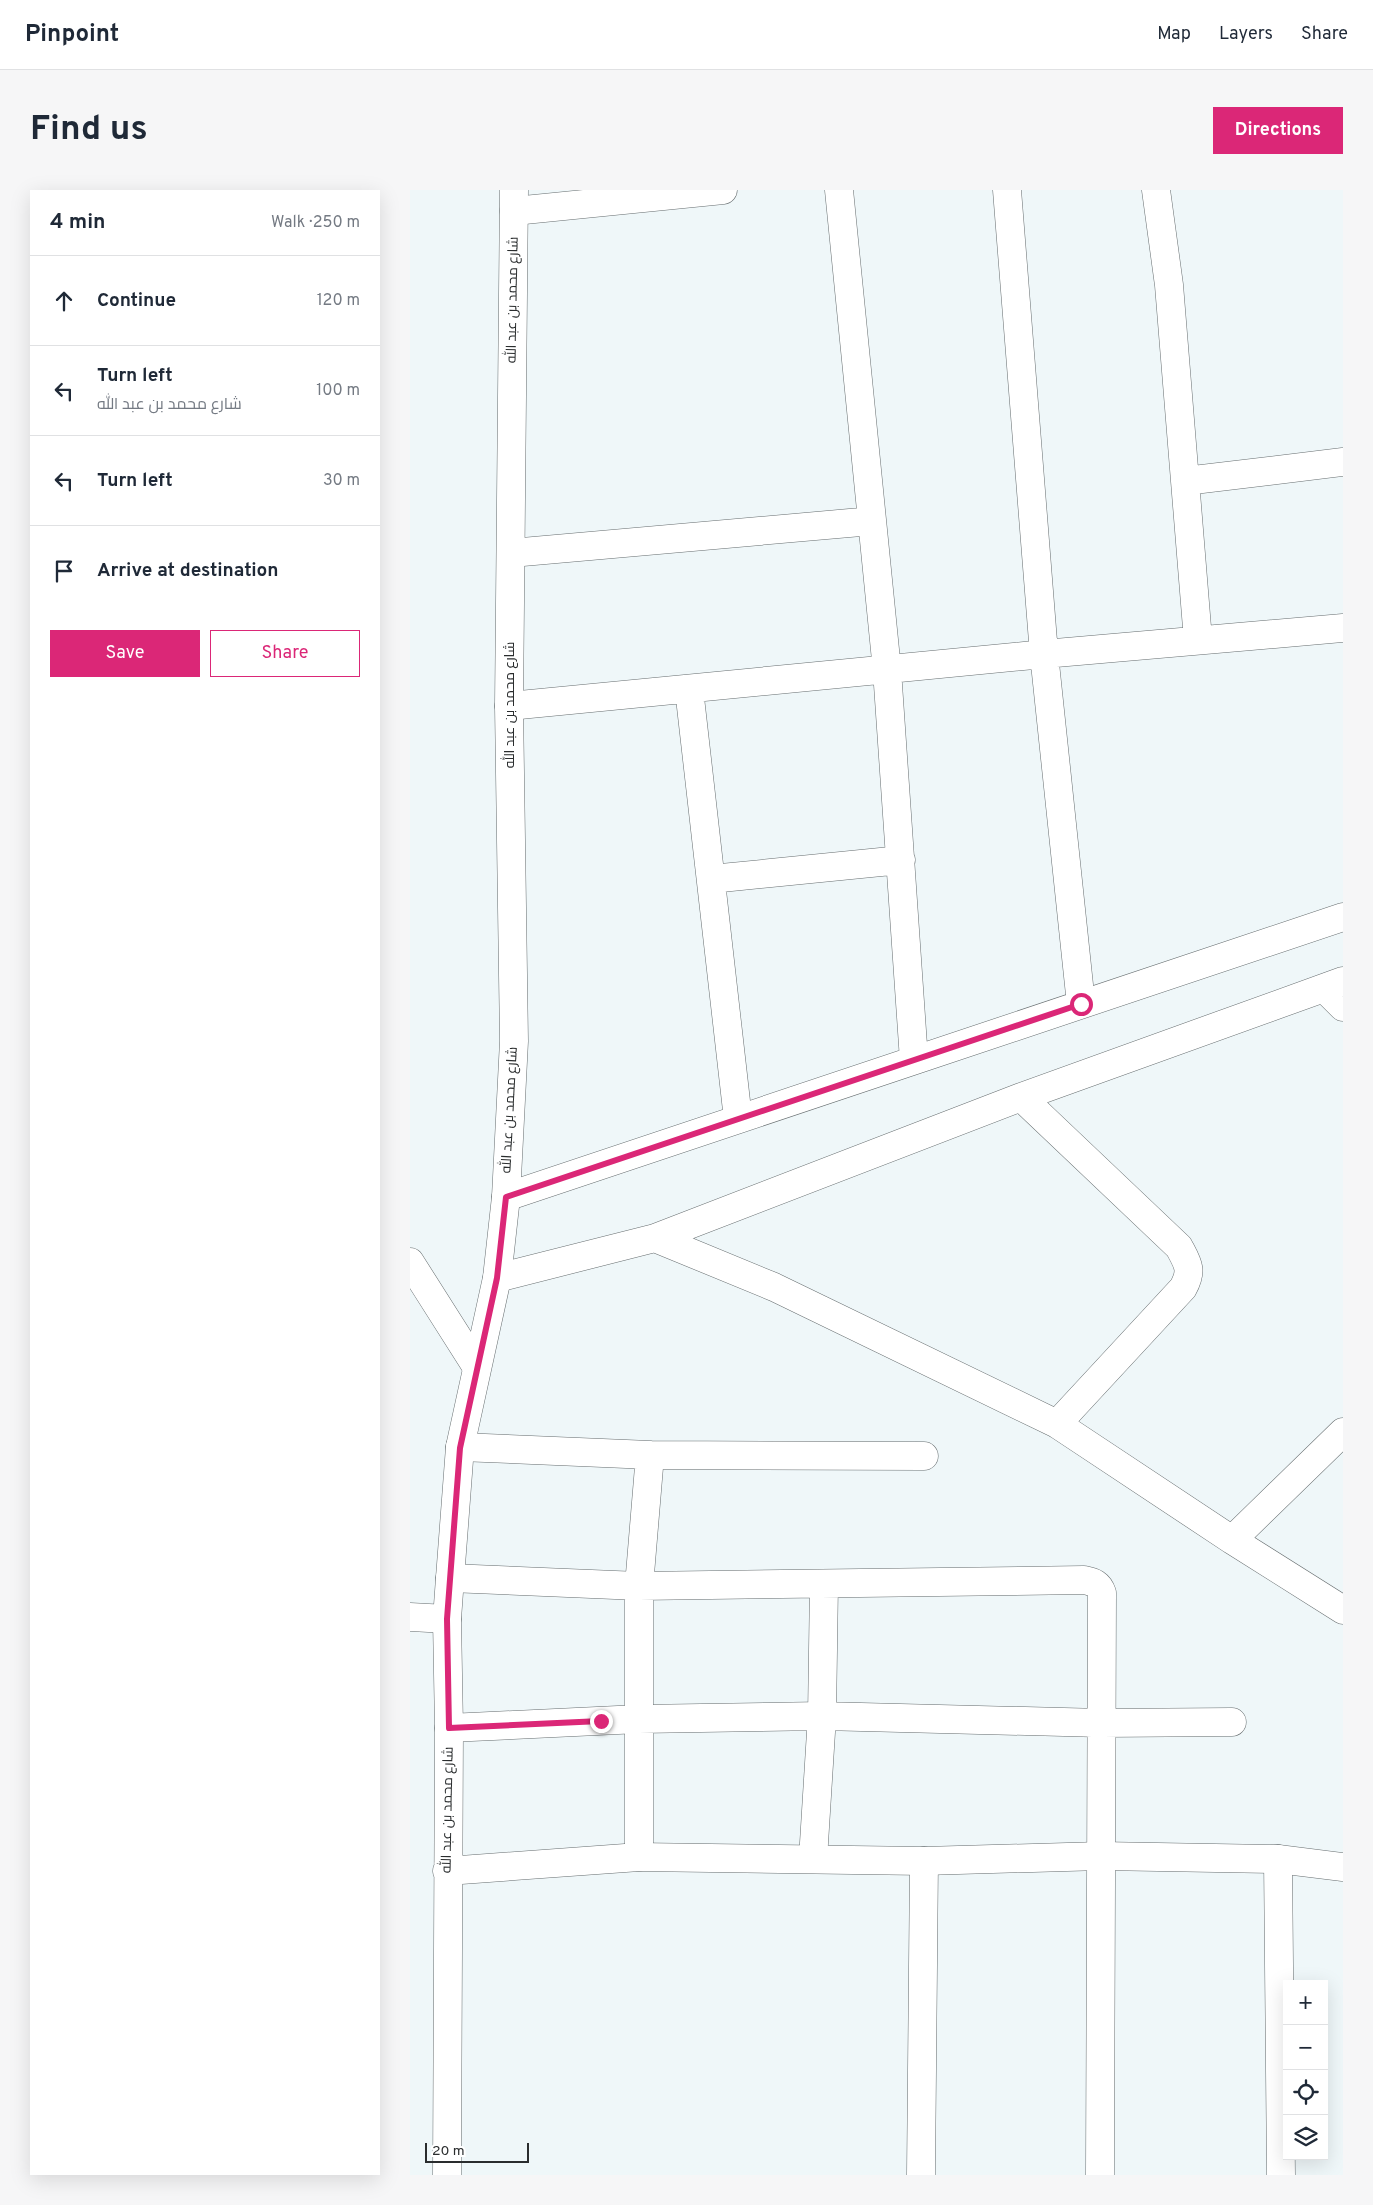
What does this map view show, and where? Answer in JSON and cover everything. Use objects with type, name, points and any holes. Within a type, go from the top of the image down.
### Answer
[{"type":"street","points":[[514,200],[723,190]]},
{"type":"street","points":[[838,190],[887,670],[914,1060]]},
{"type":"street","points":[[1008,190],[1044,654],[1081,1004]]},
{"type":"street","points":[[1156,190],[1169,285],[1198,640]]},
{"type":"street","name":"شارع محمد بن عبد الله","points":[[447,2175],[449,1728],[447,1619],[460,1448],[476,1366],[497,1278],[506,1197],[514,1041],[509,706],[514,200]]},
{"type":"street","points":[[1185,481],[1343,462]]},
{"type":"street","points":[[511,553],[872,521]]},
{"type":"street","points":[[509,706],[1044,654],[1343,628]]},
{"type":"street","points":[[689,689],[738,1119]]},
{"type":"street","points":[[711,879],[901,860]]},
{"type":"street","points":[[506,1197],[1343,917]]},
{"type":"street","points":[[497,1278],[654,1238],[1022,1097],[1337,992]]},
{"type":"street","points":[[1022,1097],[1179,1247],[1188,1265],[1189,1272],[1183,1288],[1057,1424]]},
{"type":"street","points":[[654,1238],[774,1286],[1057,1424],[1232,1540],[1343,1610]]},
{"type":"street","points":[[410,1262],[476,1366]]},
{"type":"street","points":[[1232,1540],[1343,1432]]},
{"type":"street","points":[[460,1448],[650,1455],[924,1456]]},
{"type":"street","points":[[639,1857],[639,1586],[650,1455]]},
{"type":"street","points":[[450,1578],[639,1586],[1084,1580],[1094,1582],[1100,1587],[1102,1594],[1100,2175]]},
{"type":"street","points":[[812,1858],[822,1716],[824,1584]]},
{"type":"street","points":[[410,1617],[447,1619]]},
{"type":"street","points":[[449,1728],[639,1719],[822,1716],[1102,1723],[1232,1722]]},
{"type":"street","points":[[447,1871],[639,1857],[924,1861],[1100,1856],[1278,1859],[1343,1867]]},
{"type":"street","points":[[1278,1859],[1281,2175]]},
{"type":"street","points":[[921,2175],[924,1861]]},
{"type":"route","points":[[601,1721],[449,1728],[447,1619],[460,1448],[476,1366],[497,1278],[506,1197],[1081,1004]]}]
